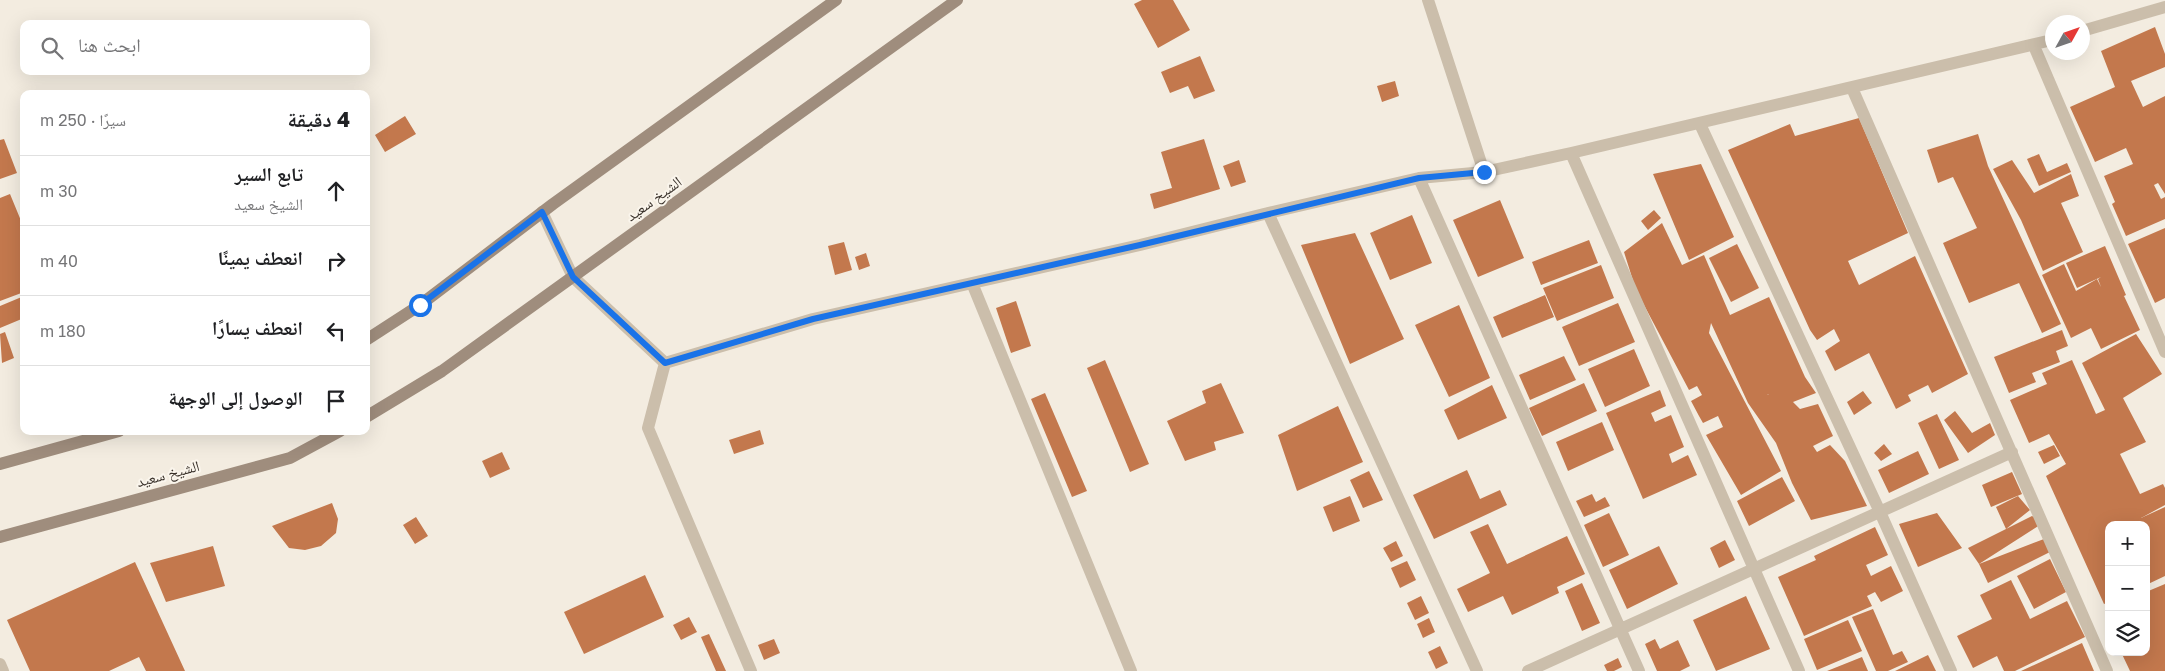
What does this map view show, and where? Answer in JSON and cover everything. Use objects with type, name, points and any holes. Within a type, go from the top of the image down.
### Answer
[{"type":"main road","points":[[370,337],[420,305],[542,212],[836,0]]},
{"type":"main road","name":"الشيخ سعيد","points":[[370,415],[442,371],[956,0]]},
{"type":"main road","points":[[0,464],[105,435]]},
{"type":"main road","name":"الشيخ سعيد","points":[[0,537],[290,458],[333,435]]},
{"type":"street","points":[[1428,0],[1484,172]]},
{"type":"street","points":[[2090,29],[2165,7]]},
{"type":"street","points":[[665,363],[813,319],[1268,213],[1419,178],[1484,172],[1571,153],[2045,42]]},
{"type":"street","points":[[2034,46],[2165,352]]},
{"type":"street","points":[[1852,88],[2107,671]]},
{"type":"street","points":[[1700,124],[1880,512],[1951,671]]},
{"type":"street","points":[[1571,153],[1799,671]]},
{"type":"street","points":[[1419,178],[1639,671]]},
{"type":"street","points":[[542,212],[573,277],[665,363]]},
{"type":"street","points":[[1268,213],[1477,671]]},
{"type":"street","points":[[972,283],[1131,671]]},
{"type":"street","points":[[665,363],[648,428],[751,671]]},
{"type":"street","points":[[1528,671],[2012,452]]},
{"type":"street","points":[[0,664],[3,671]]},
{"type":"building","points":[[1142,0],[1173,0],[1190,30],[1158,48],[1134,4]]},
{"type":"building","points":[[2155,27],[2165,54],[2165,67],[2131,81],[2143,107],[2165,96],[2165,194],[2158,183],[2154,185],[2161,199],[2165,197],[2165,219],[2126,236],[2112,204],[2115,202],[2104,176],[2133,164],[2126,148],[2095,162],[2070,107],[2115,87],[2101,51]]},
{"type":"building","points":[[1200,56],[1215,91],[1194,99],[1188,86],[1170,93],[1161,72]]},
{"type":"building","points":[[1395,81],[1399,96],[1382,102],[1377,86]]},
{"type":"building","points":[[405,116],[416,134],[385,152],[375,135]]},
{"type":"building","points":[[1859,118],[1908,233],[1848,261],[1859,285],[1915,256],[1968,374],[1932,393],[1928,385],[1908,395],[1911,401],[1896,409],[1869,353],[1835,371],[1825,351],[1840,341],[1834,329],[1817,340],[1810,330],[1728,150],[1790,124],[1795,136]]},
{"type":"building","points":[[1978,134],[1988,166],[2061,324],[2042,333],[2019,283],[1969,303],[1943,243],[1977,228],[1953,177],[1938,183],[1927,150]]},
{"type":"building","points":[[4,139],[17,173],[0,179],[0,140]]},
{"type":"building","points":[[1204,139],[1220,189],[1154,209],[1150,194],[1172,188],[1161,152]]},
{"type":"building","points":[[2039,154],[2047,172],[2067,163],[2071,172],[2039,186],[2027,159]]},
{"type":"building","points":[[1239,160],[1246,182],[1231,187],[1223,166]]},
{"type":"building","points":[[2012,160],[2034,193],[2071,174],[2079,196],[2061,203],[2083,252],[2043,271],[2021,220],[1993,169]]},
{"type":"building","points":[[1701,164],[1734,237],[1689,260],[1653,174]]},
{"type":"building","points":[[10,194],[20,218],[20,294],[0,301],[0,198]]},
{"type":"building","points":[[1500,200],[1524,258],[1478,277],[1453,220]]},
{"type":"building","points":[[1654,210],[1661,218],[1648,230],[1641,221]]},
{"type":"building","points":[[1412,215],[1432,263],[1390,280],[1370,233]]},
{"type":"building","points":[[1662,223],[1682,265],[1704,255],[1730,315],[1769,297],[1805,377],[1816,393],[1793,402],[1800,409],[1818,404],[1833,436],[1813,446],[1817,452],[1830,445],[1845,461],[1867,506],[1811,520],[1792,483],[1776,443],[1748,403],[1711,323],[1709,333],[1781,471],[1741,495],[1706,435],[1723,427],[1718,416],[1703,423],[1691,401],[1702,395],[1697,386],[1689,390],[1636,290],[1624,252]]},
{"type":"building","points":[[2165,228],[2165,298],[2155,303],[2128,244]]},
{"type":"building","points":[[1355,233],[1404,339],[1350,364],[1301,245]]},
{"type":"building","points":[[1589,240],[1598,263],[1541,285],[1532,262]]},
{"type":"building","points":[[844,242],[852,270],[835,275],[828,246]]},
{"type":"building","points":[[1737,244],[1759,288],[1731,302],[1709,258]]},
{"type":"building","points":[[2105,246],[2126,295],[2124,296],[2140,330],[2101,349],[2091,328],[2071,338],[2042,275],[2064,264],[2076,291],[2097,279],[2101,287],[2098,279],[2101,277],[2077,288],[2066,263]]},
{"type":"building","points":[[866,253],[870,266],[859,270],[855,257]]},
{"type":"building","points":[[1601,265],[1614,298],[1557,321],[1543,288]]},
{"type":"building","points":[[1545,295],[1554,317],[1502,338],[1493,317]]},
{"type":"building","points":[[20,298],[20,320],[0,328],[0,306]]},
{"type":"building","points":[[1016,301],[1031,346],[1011,353],[996,308]]},
{"type":"building","points":[[1618,303],[1635,342],[1579,366],[1562,327]]},
{"type":"building","points":[[1459,305],[1490,378],[1449,397],[1415,325]]},
{"type":"building","points":[[2062,330],[2068,346],[2056,351],[2060,362],[2032,373],[2036,382],[2009,393],[1994,357]]},
{"type":"building","points":[[5,332],[14,358],[2,363],[0,334]]},
{"type":"building","points":[[2136,334],[2162,374],[2123,398],[2146,442],[2120,454],[2140,494],[2163,484],[2165,488],[2165,505],[2141,518],[2165,507],[2165,576],[2150,583],[2150,521],[2105,521],[2104,604],[2046,476],[2066,464],[2049,434],[2029,443],[2010,400],[2047,384],[2042,373],[2072,360],[2096,414],[2105,410],[2082,363]]},
{"type":"building","points":[[1634,349],[1650,386],[1605,407],[1588,369]]},
{"type":"building","points":[[1564,356],[1576,380],[1530,400],[1519,375]]},
{"type":"building","points":[[1105,360],[1149,464],[1130,472],[1087,368]]},
{"type":"building","points":[[1221,383],[1244,433],[1214,442],[1216,450],[1185,461],[1167,421],[1206,403],[1202,391]]},
{"type":"building","points":[[1584,383],[1597,411],[1542,436],[1529,408]]},
{"type":"building","points":[[1492,385],[1507,418],[1458,440],[1444,410]]},
{"type":"building","points":[[1660,390],[1666,406],[1651,413],[1655,422],[1671,415],[1684,447],[1669,454],[1672,463],[1688,455],[1697,475],[1643,499],[1606,413]]},
{"type":"building","points":[[1863,391],[1872,403],[1854,415],[1847,402]]},
{"type":"building","points":[[1045,393],[1087,491],[1072,497],[1031,399]]},
{"type":"building","points":[[1338,406],[1363,462],[1297,491],[1278,435]]},
{"type":"building","points":[[1955,411],[1972,433],[1990,423],[1995,435],[1968,453],[1944,420]]},
{"type":"building","points":[[1937,414],[1959,460],[1939,469],[1918,423]]},
{"type":"building","points":[[1602,422],[1614,450],[1568,471],[1556,442]]},
{"type":"building","points":[[760,430],[764,444],[734,454],[729,440]]},
{"type":"building","points":[[1884,444],[1892,454],[1881,461],[1874,453]]},
{"type":"building","points":[[2054,445],[2060,456],[2044,464],[2038,452]]},
{"type":"building","points":[[1918,451],[1929,474],[1889,493],[1878,470]]},
{"type":"building","points":[[502,452],[510,469],[490,478],[482,461]]},
{"type":"building","points":[[1467,470],[1480,499],[1500,490],[1507,505],[1434,539],[1413,495]]},
{"type":"building","points":[[1369,471],[1383,500],[1363,508],[1350,480]]},
{"type":"building","points":[[2012,472],[2022,494],[1991,507],[1982,485]]},
{"type":"building","points":[[1782,477],[1795,501],[1749,526],[1737,501]]},
{"type":"building","points":[[1592,494],[1596,502],[1605,497],[1610,506],[1584,517],[1576,501]]},
{"type":"building","points":[[1350,496],[1360,521],[1333,532],[1323,507]]},
{"type":"building","points":[[2018,496],[2030,510],[2006,529],[1996,507]]},
{"type":"building","points":[[332,503],[338,519],[336,533],[321,546],[305,550],[289,548],[272,526]]},
{"type":"building","points":[[1609,513],[1629,555],[1603,567],[1584,525]]},
{"type":"building","points":[[1937,513],[1962,548],[1918,567],[1899,524]]},
{"type":"building","points":[[2032,516],[2043,523],[1979,564],[1968,548]]},
{"type":"building","points":[[416,517],[428,536],[415,544],[403,525]]},
{"type":"building","points":[[1488,524],[1507,564],[1567,536],[1585,574],[1557,587],[1559,593],[1512,615],[1503,596],[1468,612],[1457,589],[1490,573],[1470,532]]},
{"type":"building","points":[[1875,527],[1888,555],[1866,565],[1871,576],[1891,566],[1903,591],[1881,602],[1875,592],[1867,596],[1872,606],[1804,636],[1778,577],[1816,560],[1814,556]]},
{"type":"building","points":[[2044,539],[2050,552],[1988,583],[1979,564]]},
{"type":"building","points":[[1725,540],[1735,560],[1719,568],[1710,548]]},
{"type":"building","points":[[1396,541],[1403,556],[1391,562],[1383,548]]},
{"type":"building","points":[[213,546],[225,586],[166,602],[150,563]]},
{"type":"building","points":[[1659,546],[1678,584],[1627,609],[1609,570]]},
{"type":"building","points":[[2050,559],[2066,592],[2034,609],[2017,576]]},
{"type":"building","points":[[1407,561],[1416,580],[1400,588],[1391,568]]},
{"type":"building","points":[[135,562],[185,671],[146,671],[139,657],[109,671],[30,671],[7,620]]},
{"type":"building","points":[[645,575],[664,617],[584,654],[564,612]]},
{"type":"building","points":[[2011,580],[2030,619],[2067,601],[2085,637],[2015,671],[2004,671],[1997,656],[1973,668],[1957,636],[1992,619],[1980,595]]},
{"type":"building","points":[[1582,583],[1600,623],[1582,631],[1565,591]]},
{"type":"building","points":[[2165,584],[2165,671],[2130,671],[2123,656],[2150,656],[2150,590]]},
{"type":"building","points":[[1421,596],[1429,613],[1415,620],[1407,603]]},
{"type":"building","points":[[1746,596],[1770,649],[1716,671],[1693,620]]},
{"type":"building","points":[[1873,609],[1893,655],[1902,651],[1908,662],[1888,671],[1876,671],[1852,617]]},
{"type":"building","points":[[689,617],[697,632],[681,640],[673,625]]},
{"type":"building","points":[[1429,618],[1435,632],[1423,638],[1417,624]]},
{"type":"building","points":[[1848,620],[1862,651],[1817,670],[1804,639]]},
{"type":"building","points":[[709,634],[726,671],[716,671],[701,637]]},
{"type":"building","points":[[774,639],[780,653],[764,660],[758,645]]},
{"type":"building","points":[[1655,639],[1660,649],[1678,640],[1690,666],[1680,671],[1657,671],[1645,644]]},
{"type":"building","points":[[2082,643],[2094,671],[2021,671]]},
{"type":"building","points":[[1440,646],[1448,663],[1436,669],[1428,652]]},
{"type":"building","points":[[1928,655],[1936,671],[1895,671]]},
{"type":"building","points":[[1862,657],[1868,671],[1827,671]]},
{"type":"building","points":[[1618,658],[1622,667],[1614,671],[1607,671],[1604,665]]},
{"type":"route","points":[[420,305],[542,212],[573,277],[665,363],[813,319],[1140,245],[1419,178],[1484,172]]}]
